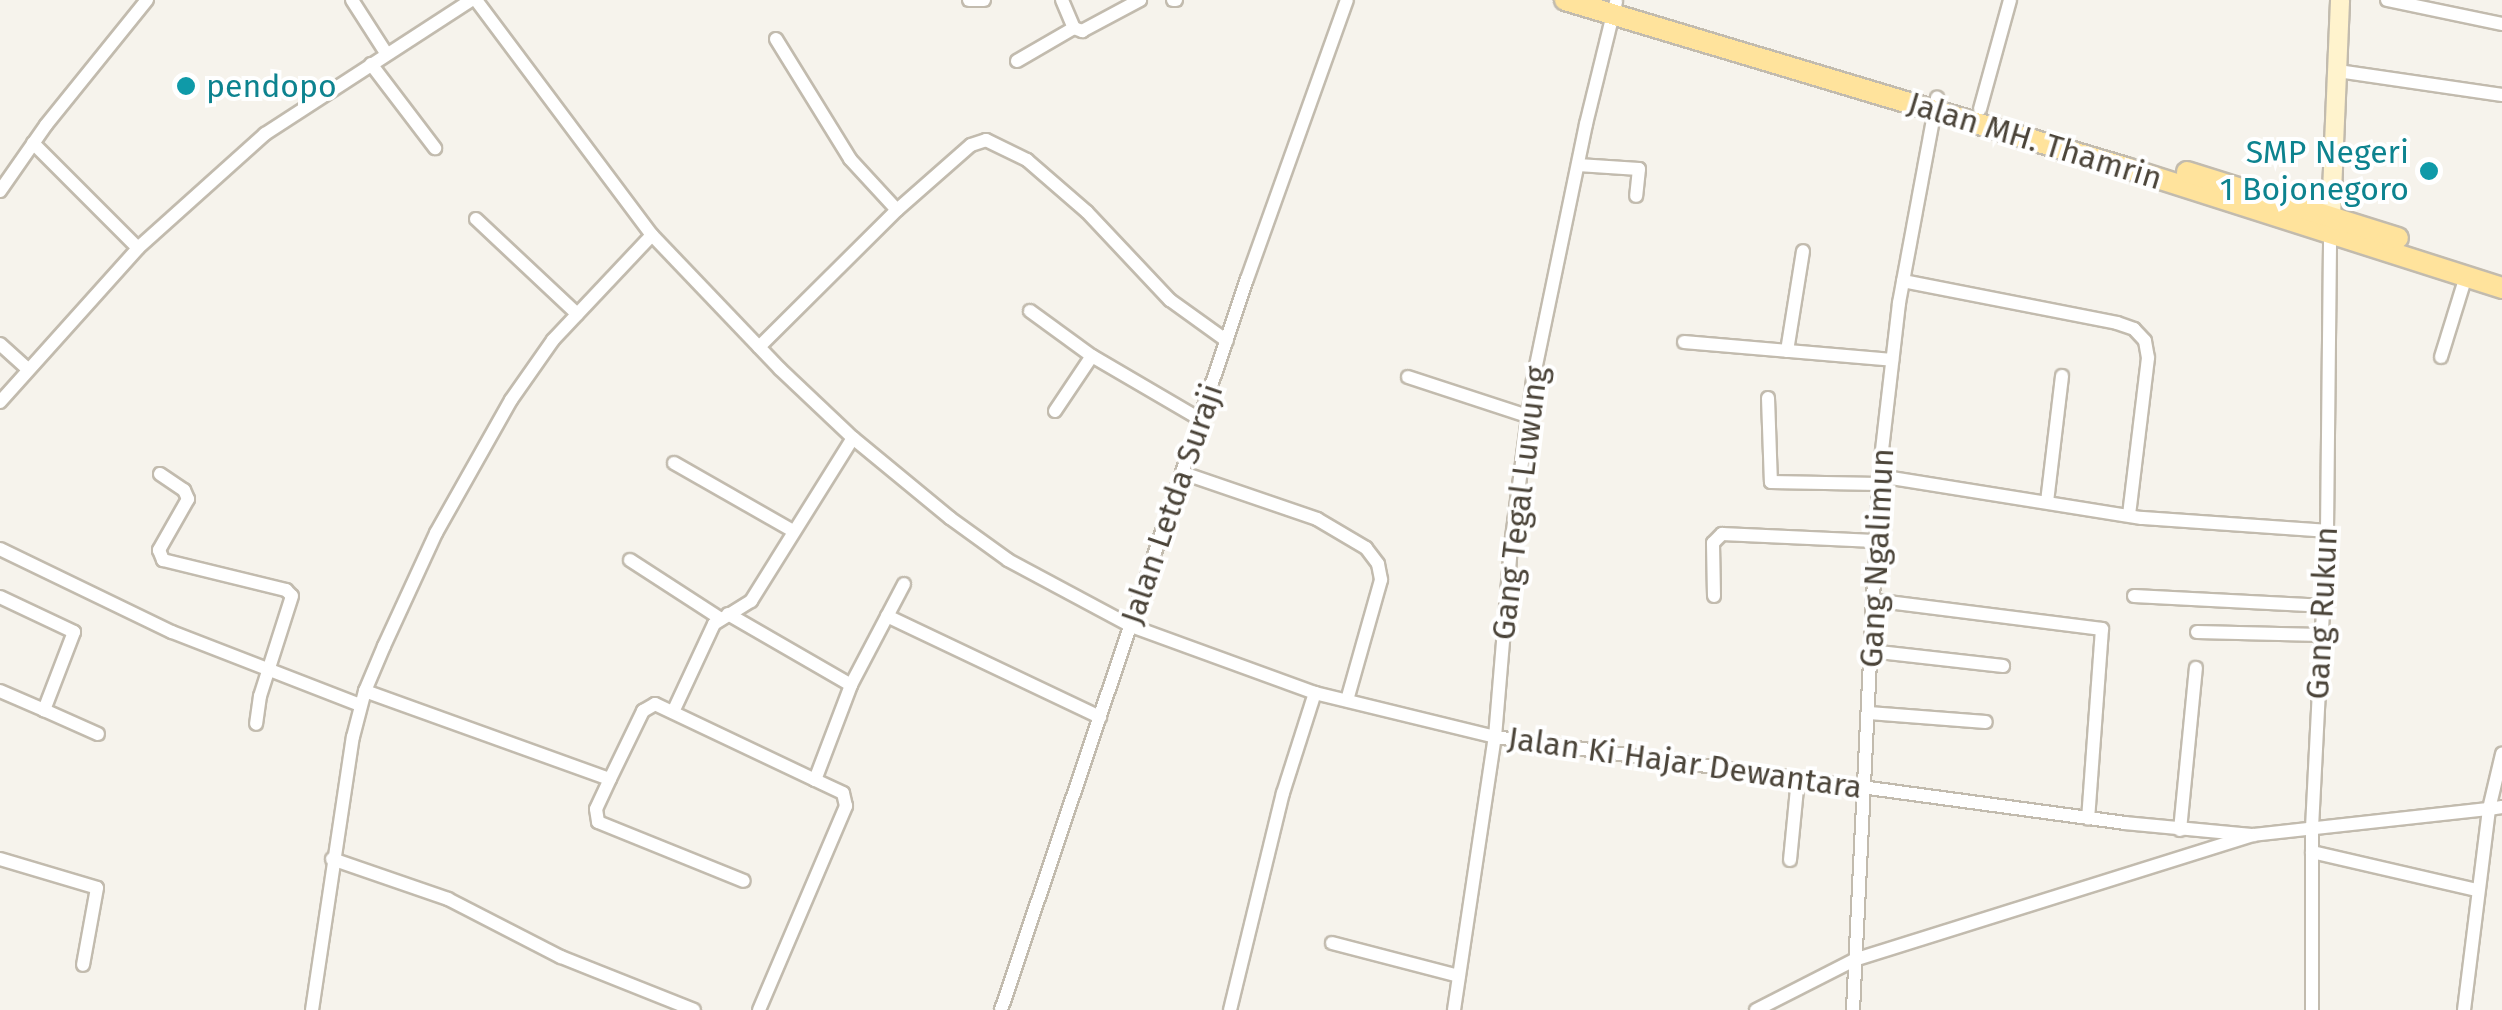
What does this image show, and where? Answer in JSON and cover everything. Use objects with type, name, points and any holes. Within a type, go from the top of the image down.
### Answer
[{"type":"main road","name":"Jalan MH. Thamrin","points":[[1565,0],[1614,5],[2502,274]]},
{"type":"main road","points":[[2330,224],[2340,0]]},
{"type":"main road","name":"Jalan MH. Thamrin","points":[[1935,103],[1980,109],[2330,224],[2502,288]]},
{"type":"street","points":[[0,192],[32,144],[146,0]]},
{"type":"street","points":[[352,0],[386,53]]},
{"type":"street","points":[[0,402],[138,248],[265,134],[474,0]]},
{"type":"street","name":"Jalan Ki Hajar Dewantara","points":[[474,0],[652,235],[853,438],[1008,560],[1131,626],[1315,693],[1495,737],[2180,830],[2253,835]]},
{"type":"street","points":[[969,0],[984,0]]},
{"type":"street","points":[[1062,0],[1074,28]]},
{"type":"street","points":[[1017,61],[1074,28],[1086,30],[1140,0]]},
{"type":"street","points":[[1980,109],[2010,0]]},
{"type":"street","points":[[2387,0],[2502,24]]},
{"type":"street","name":"Jalan Letda Suraji","points":[[1001,1010],[1227,340],[1346,2]]},
{"type":"street","name":"Gang Tegal Luwung","points":[[1454,1010],[1495,737],[1527,416],[1614,5]]},
{"type":"street","points":[[776,39],[850,159],[897,210]]},
{"type":"street","points":[[371,64],[436,148]]},
{"type":"street","points":[[2338,71],[2502,96]]},
{"type":"street","name":"Gang Ngalimun","points":[[1853,1010],[1879,480],[1903,281],[1935,103]]},
{"type":"street","points":[[759,347],[897,210],[978,140],[995,142],[1027,160],[1170,300],[1227,340]]},
{"type":"street","points":[[32,144],[138,248]]},
{"type":"street","points":[[1578,164],[1639,170],[1636,196]]},
{"type":"street","points":[[476,218],[578,314]]},
{"type":"street","name":"Gang Rukun","points":[[2312,1010],[2312,828],[2327,531],[2330,224]]},
{"type":"street","points":[[312,1010],[332,859],[362,698],[436,532],[531,371],[652,235]]},
{"type":"street","points":[[1786,351],[1803,250]]},
{"type":"street","points":[[2441,358],[2466,276]]},
{"type":"street","points":[[1903,281],[2134,329],[2145,341],[2148,358],[2130,515]]},
{"type":"street","points":[[1030,311],[1092,356],[1200,419]]},
{"type":"street","points":[[1684,342],[1892,360]]},
{"type":"street","points":[[0,344],[28,370]]},
{"type":"street","points":[[1055,411],[1092,356]]},
{"type":"street","points":[[2047,502],[2062,376]]},
{"type":"street","points":[[1408,377],[1527,416]]},
{"type":"street","points":[[1768,398],[1771,482],[1879,480],[2130,515],[2327,531]]},
{"type":"street","points":[[673,712],[714,624],[751,601],[853,438]]},
{"type":"street","points":[[674,463],[793,531]]},
{"type":"street","points":[[1182,473],[1317,519],[1366,548],[1378,564],[1382,580],[1347,700]]},
{"type":"street","points":[[160,474],[184,490],[188,499],[159,550],[163,560],[286,590],[292,596],[267,671],[256,724]]},
{"type":"street","points":[[1714,596],[1713,544],[1722,534],[1876,541]]},
{"type":"street","points":[[0,549],[172,632],[267,671],[610,779]]},
{"type":"street","points":[[630,560],[724,617],[852,686]]},
{"type":"street","points":[[816,780],[852,686],[904,584]]},
{"type":"street","points":[[2134,596],[2322,606]]},
{"type":"street","points":[[0,597],[75,634],[44,710]]},
{"type":"street","points":[[1872,600],[2102,629],[2088,818]]},
{"type":"street","points":[[888,616],[1100,717]]},
{"type":"street","points":[[2197,632],[2321,636]]},
{"type":"street","points":[[1870,650],[2002,666]]},
{"type":"street","points":[[2180,830],[2196,668]]},
{"type":"street","points":[[0,691],[98,734]]},
{"type":"street","points":[[1230,1010],[1282,793],[1315,693]]},
{"type":"street","points":[[744,881],[598,822],[595,814],[648,704],[673,712],[842,792],[846,806],[758,1010]]},
{"type":"street","points":[[1869,713],[1986,722]]},
{"type":"street","points":[[2464,1010],[2477,890],[2496,808],[2502,754]]},
{"type":"street","points":[[1790,860],[1798,779]]},
{"type":"street","points":[[1756,1010],[1854,960],[2253,835],[2496,808]]},
{"type":"street","points":[[2312,852],[2477,890]]},
{"type":"street","points":[[0,858],[97,888],[83,965]]},
{"type":"street","points":[[332,859],[448,898],[560,956],[694,1010]]},
{"type":"street","points":[[1332,942],[1459,976]]},
{"type":"place","name":"pendopo","points":[[186,86]]},
{"type":"place","name":"SMP Negeri 1 Bojonegoro","points":[[2429,171]]}]
